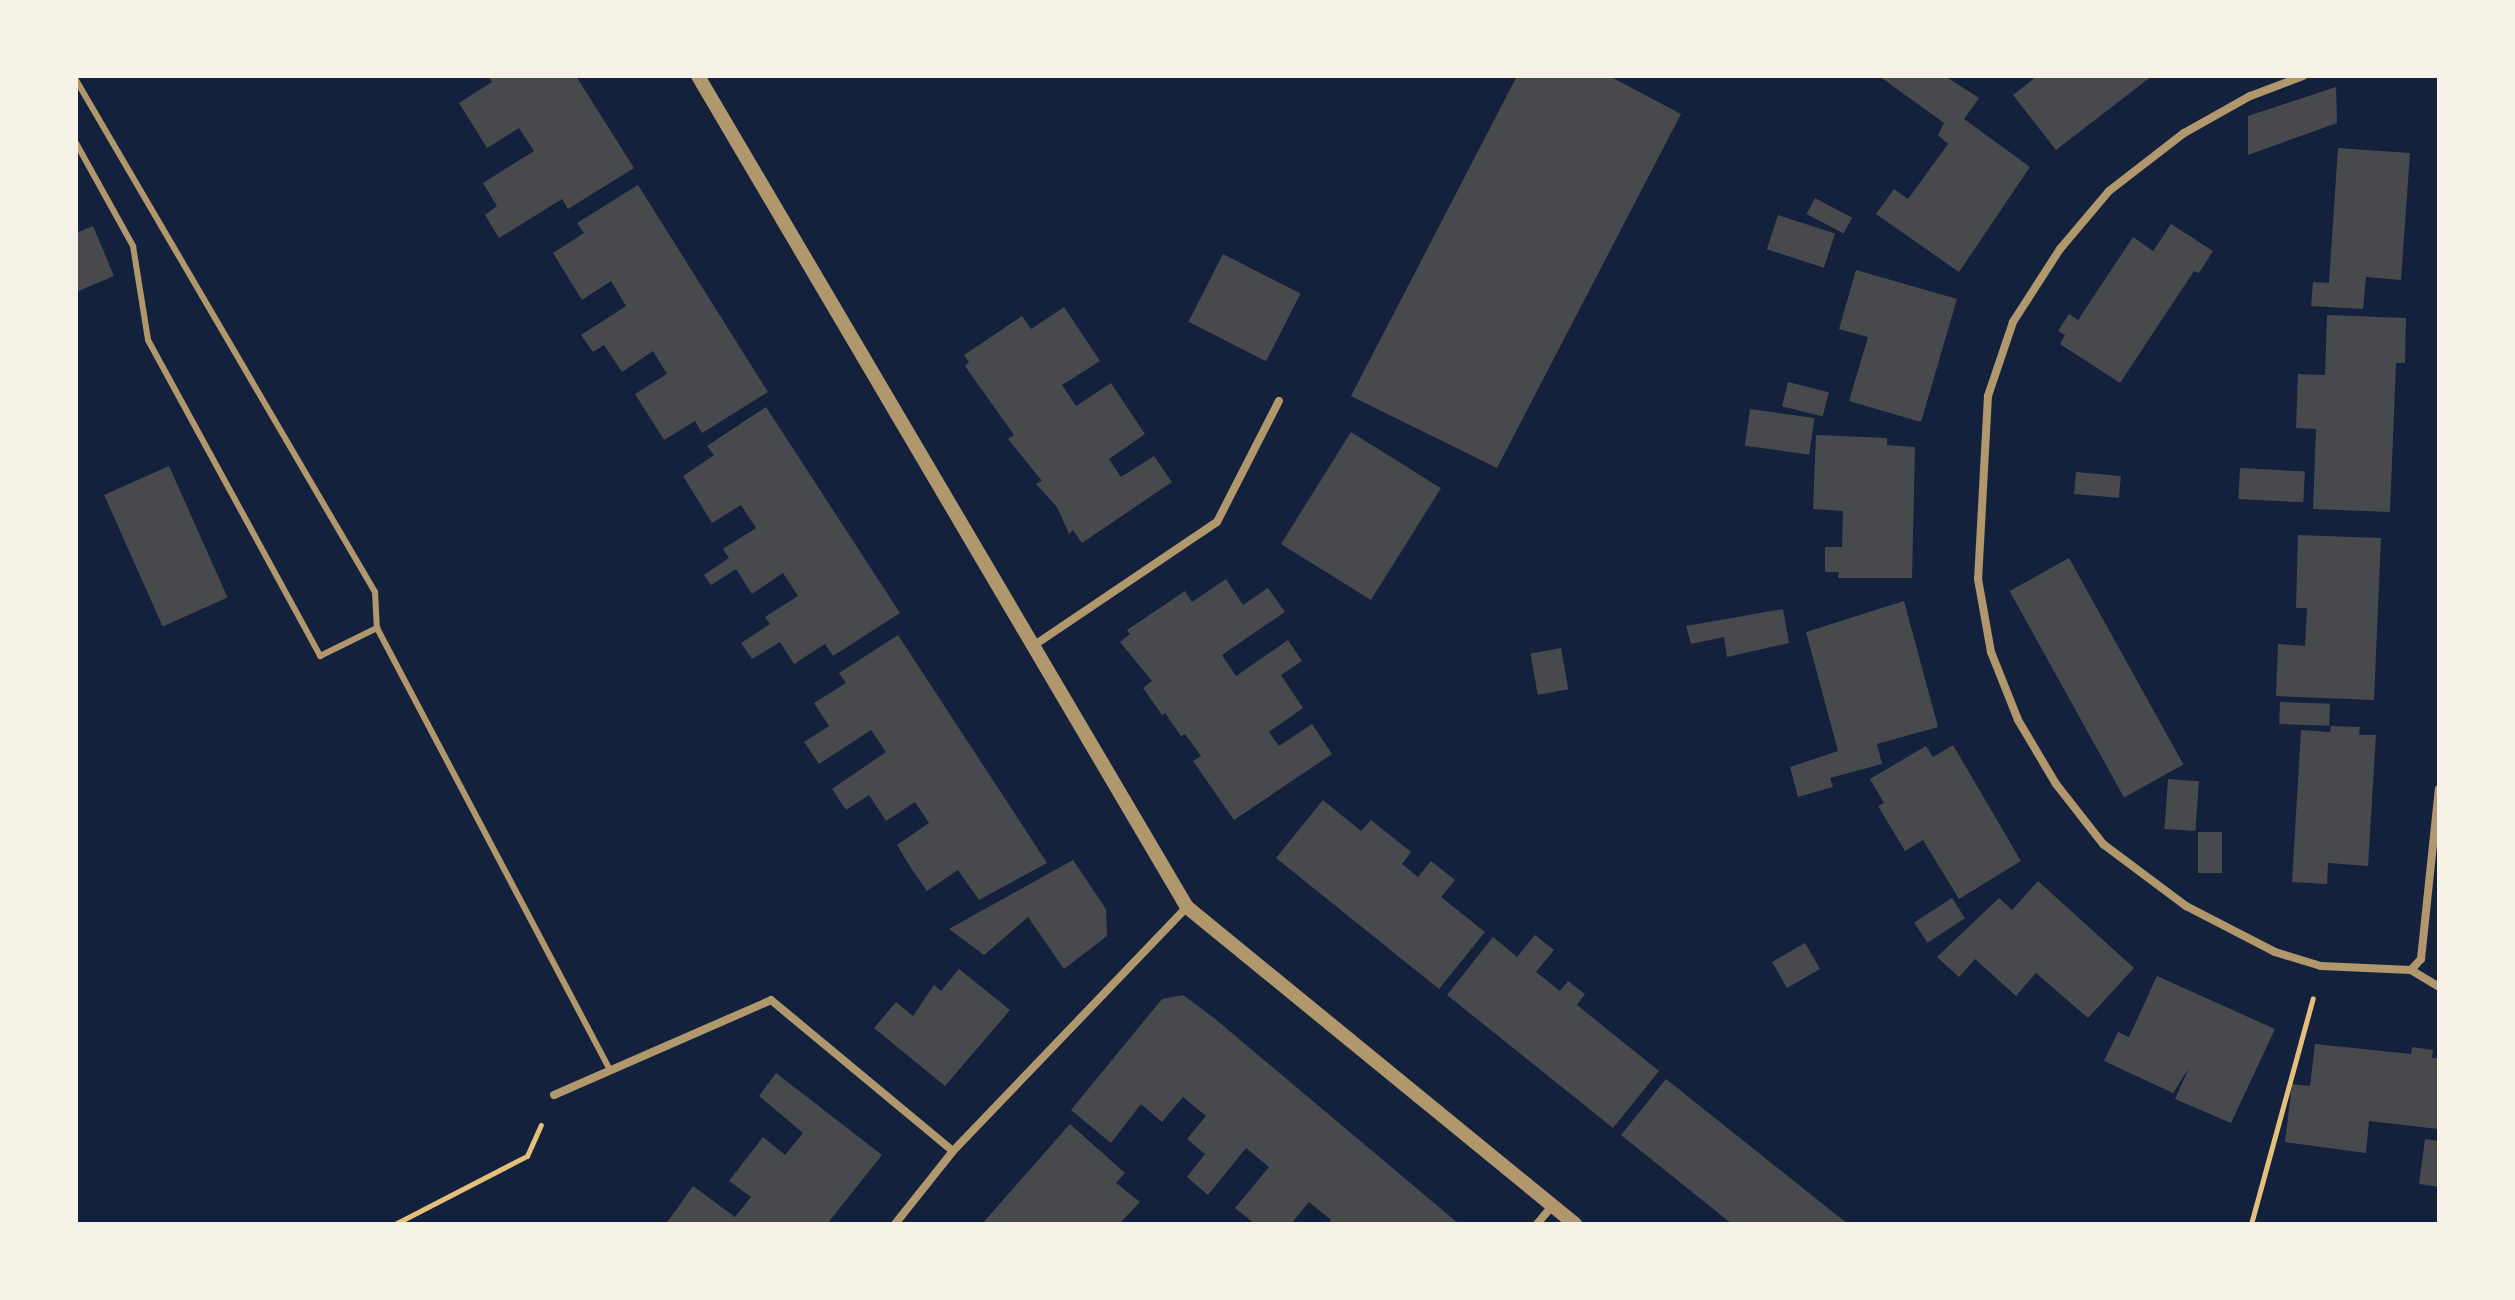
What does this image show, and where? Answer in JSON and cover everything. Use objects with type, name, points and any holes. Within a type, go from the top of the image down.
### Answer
[{"type":"street","points":[[698,76],[1187,907],[1575,1224]]},
{"type":"street","points":[[2303,76],[2250,96],[2184,133],[2109,191],[2036,285],[2013,322],[1988,396],[1978,579],[1991,652],[2018,720],[2056,784],[2103,844],[2186,906],[2275,952],[2321,966],[2411,970],[2439,987]]},
{"type":"street","points":[[1033,646],[1217,522],[1279,401]]},
{"type":"street","points":[[2411,970],[2421,959],[2439,789]]},
{"type":"street","points":[[895,1224],[953,1151],[1187,907]]},
{"type":"street","points":[[554,1095],[771,1000],[953,1151]]},
{"type":"street","points":[[1537,1224],[1552,1206]]},
{"type":"lane","points":[[76,80],[375,592],[377,628],[610,1070]]},
{"type":"lane","points":[[76,143],[133,246],[148,340],[320,656],[377,628]]},
{"type":"path","points":[[2251,1224],[2321,966]]},
{"type":"path","points":[[395,1224],[527,1156],[554,1095]]},
{"type":"building","points":[[488,76],[576,76],[634,168],[568,209],[562,199],[499,238],[485,215],[497,206],[483,183],[534,151],[519,128],[487,148],[459,103],[492,82]]},
{"type":"building","points":[[1517,76],[1609,76],[1681,114],[1497,468],[1351,396]]},
{"type":"building","points":[[1879,76],[1945,76],[1979,98],[1964,119],[2030,167],[1959,272],[1876,214],[1894,189],[1908,199],[1948,144],[1938,135],[1944,123]]},
{"type":"building","points":[[2037,76],[2152,76],[2056,150],[2013,95]]},
{"type":"building","points":[[2336,87],[2337,123],[2248,155],[2248,116]]},
{"type":"building","points":[[2338,148],[2410,153],[2401,280],[2366,277],[2363,309],[2311,306],[2313,282],[2329,283]]},
{"type":"building","points":[[638,185],[768,392],[702,433],[695,421],[664,440],[635,394],[667,374],[653,351],[622,372],[604,345],[593,352],[581,335],[626,306],[611,281],[582,300],[553,253],[584,233],[577,223]]},
{"type":"building","points":[[1815,198],[1852,218],[1844,234],[1807,214]]},
{"type":"building","points":[[1778,215],[1835,234],[1824,268],[1767,249]]},
{"type":"building","points":[[2171,224],[2213,251],[2199,273],[2194,271],[2120,383],[2060,344],[2065,335],[2058,331],[2069,314],[2078,320],[2133,237],[2153,251]]},
{"type":"building","points":[[93,226],[114,276],[76,292],[76,233]]},
{"type":"building","points":[[1223,254],[1301,293],[1266,361],[1188,322]]},
{"type":"building","points":[[1856,270],[1957,299],[1921,422],[1849,401],[1868,337],[1839,329]]},
{"type":"building","points":[[1064,307],[1100,361],[1062,385],[1076,406],[1111,383],[1145,434],[1109,459],[1121,477],[1154,456],[1172,482],[1082,543],[1073,530],[1069,534],[1057,507],[1036,484],[1042,481],[1008,439],[1014,435],[965,366],[969,362],[964,355],[1022,316],[1031,329]]},
{"type":"building","points":[[2327,315],[2406,318],[2405,363],[2396,363],[2390,512],[2313,509],[2316,429],[2296,428],[2298,374],[2325,375]]},
{"type":"building","points":[[1788,382],[1829,392],[1823,416],[1782,406]]},
{"type":"building","points":[[766,407],[900,613],[833,656],[825,644],[794,664],[780,642],[752,659],[741,643],[770,624],[765,617],[798,596],[783,573],[752,594],[736,569],[711,585],[704,575],[729,558],[723,549],[756,528],[741,505],[712,523],[683,476],[714,455],[707,446]]},
{"type":"building","points":[[1750,409],[1814,418],[1809,455],[1745,446]]},
{"type":"building","points":[[1351,432],[1441,488],[1371,600],[1281,544]]},
{"type":"building","points":[[1816,435],[1887,438],[1887,445],[1915,447],[1912,578],[1838,578],[1839,572],[1825,572],[1825,547],[1842,547],[1843,511],[1813,509]]},
{"type":"building","points":[[169,466],[228,598],[163,626],[104,495]]},
{"type":"building","points":[[2240,468],[2305,471],[2303,502],[2238,499]]},
{"type":"building","points":[[2076,472],[2121,476],[2119,498],[2074,494]]},
{"type":"building","points":[[2298,535],[2381,538],[2374,700],[2276,696],[2278,644],[2305,646],[2307,608],[2296,608]]},
{"type":"building","points":[[2069,558],[2183,764],[2124,797],[2010,591]]},
{"type":"building","points":[[1226,579],[1243,605],[1268,588],[1285,612],[1222,655],[1236,676],[1288,640],[1302,661],[1281,675],[1303,708],[1269,732],[1279,746],[1312,724],[1332,754],[1234,820],[1193,761],[1201,756],[1185,734],[1181,736],[1165,713],[1162,715],[1143,688],[1152,681],[1120,642],[1130,634],[1127,630],[1185,591],[1192,602]]},
{"type":"building","points":[[1904,601],[1938,727],[1877,744],[1882,764],[1830,778],[1833,787],[1798,797],[1790,767],[1838,751],[1806,632]]},
{"type":"building","points":[[1783,609],[1789,643],[1727,657],[1724,637],[1691,644],[1686,626]]},
{"type":"building","points":[[898,635],[1047,863],[979,900],[958,870],[927,891],[911,868],[897,845],[929,823],[915,802],[886,821],[869,795],[846,810],[832,789],[886,752],[871,730],[819,764],[804,742],[829,726],[814,703],[846,683],[839,673]]},
{"type":"building","points":[[1561,648],[1568,689],[1538,695],[1530,653]]},
{"type":"building","points":[[2280,702],[2330,704],[2329,726],[2279,724]]},
{"type":"building","points":[[2331,726],[2360,727],[2359,735],[2376,735],[2368,866],[2328,863],[2327,884],[2292,882],[2301,730],[2330,732]]},
{"type":"building","points":[[1953,745],[2021,861],[1959,899],[1923,840],[1905,851],[1878,806],[1884,803],[1870,779],[1926,746],[1933,757]]},
{"type":"building","points":[[2168,779],[2199,781],[2195,831],[2165,829]]},
{"type":"building","points":[[1323,800],[1361,831],[1371,820],[1411,852],[1402,864],[1418,877],[1431,861],[1455,880],[1441,897],[1485,932],[1439,989],[1276,858]]},
{"type":"building","points":[[2198,832],[2222,832],[2222,873],[2198,873]]},
{"type":"building","points":[[1073,860],[1106,909],[1107,936],[1064,969],[1028,917],[984,955],[949,929]]},
{"type":"building","points":[[2038,881],[2134,968],[2088,1018],[2036,973],[2016,996],[1975,959],[1959,977],[1937,957],[1999,898],[2012,910]]},
{"type":"building","points":[[1952,898],[1965,918],[1927,943],[1914,923]]},
{"type":"building","points":[[1535,935],[1554,950],[1536,972],[1560,991],[1568,981],[1585,994],[1577,1005],[1659,1071],[1613,1128],[1447,995],[1493,937],[1517,957]]},
{"type":"building","points":[[1805,943],[1820,969],[1787,988],[1772,962]]},
{"type":"building","points":[[959,969],[1010,1010],[945,1086],[874,1028],[896,1002],[913,1016],[934,985],[941,991]]},
{"type":"building","points":[[2157,976],[2275,1029],[2231,1123],[2175,1099],[2189,1068],[2173,1093],[2104,1061],[2118,1032],[2129,1037]]},
{"type":"building","points":[[1183,995],[1459,1224],[1328,1224],[1331,1220],[1309,1202],[1291,1224],[1255,1224],[1235,1208],[1269,1167],[1246,1148],[1208,1195],[1187,1177],[1205,1154],[1187,1139],[1206,1116],[1183,1097],[1162,1122],[1141,1104],[1111,1143],[1071,1110],[1162,999]]},
{"type":"building","points":[[2315,1044],[2411,1054],[2412,1047],[2433,1050],[2432,1058],[2439,1058],[2438,1129],[2369,1121],[2366,1153],[2285,1142],[2292,1084],[2310,1086]]},
{"type":"building","points":[[776,1073],[882,1155],[827,1224],[666,1224],[693,1186],[735,1217],[751,1197],[729,1181],[763,1137],[785,1155],[803,1133],[759,1096]]},
{"type":"building","points":[[1666,1079],[1848,1224],[1732,1224],[1621,1135]]},
{"type":"building","points":[[1070,1124],[1125,1173],[1116,1183],[1140,1202],[1119,1224],[982,1224]]},
{"type":"building","points":[[2425,1139],[2439,1141],[2439,1187],[2419,1184]]}]
